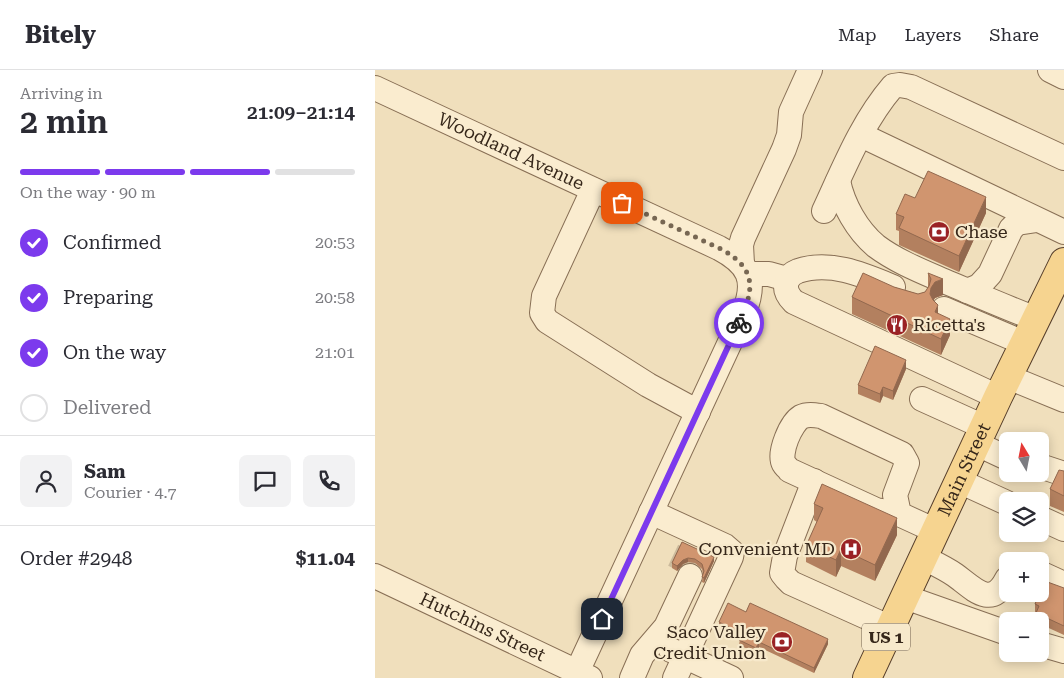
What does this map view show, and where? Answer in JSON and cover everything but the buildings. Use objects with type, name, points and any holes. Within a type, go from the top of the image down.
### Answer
[{"type":"main road","name":"Main Street","points":[[867,678],[1003,387],[1062,273]]},
{"type":"street","points":[[583,675],[651,512],[749,299],[751,289],[741,245],[785,149],[789,135],[791,112],[810,70]]},
{"type":"street","points":[[1050,70],[1064,77]]},
{"type":"street","points":[[824,211],[861,135],[893,86],[911,87],[1064,158]]},
{"type":"street","name":"Woodland Avenue","points":[[375,88],[719,248],[732,255],[745,269]]},
{"type":"street","points":[[861,135],[1064,232]]},
{"type":"street","points":[[838,181],[841,195],[851,215],[875,244],[889,255],[1036,320]]},
{"type":"street","points":[[593,190],[544,296],[542,312],[547,322],[648,385],[698,412]]},
{"type":"street","points":[[967,291],[979,286],[990,274],[1011,229],[1017,223],[1037,220]]},
{"type":"street","points":[[917,297],[861,274],[831,267],[802,270],[792,274],[787,279],[786,286],[788,295],[793,302],[1003,387],[1064,400]]},
{"type":"street","points":[[745,269],[787,279]]},
{"type":"street","points":[[944,309],[1024,344]]},
{"type":"street","points":[[922,399],[981,435],[999,451]]},
{"type":"street","points":[[899,514],[895,495],[907,463],[902,454],[821,416],[812,415],[799,418],[793,425],[785,442],[782,458],[784,465],[789,470],[875,510],[899,514],[936,531]]},
{"type":"street","points":[[1049,469],[1064,474]]},
{"type":"street","points":[[814,481],[785,556],[782,573],[791,583],[891,628]]},
{"type":"street","points":[[959,481],[999,499]]},
{"type":"street","points":[[651,512],[704,546],[730,549],[731,557],[675,678]]},
{"type":"street","points":[[1049,522],[1064,529]]},
{"type":"street","points":[[924,558],[954,574],[973,590],[981,594],[992,594],[999,591]]},
{"type":"street","name":"Hutchins Street","points":[[375,576],[583,675]]},
{"type":"street","points":[[632,678],[642,655],[660,635],[684,617],[690,576]]},
{"type":"street","points":[[1049,577],[1064,584]]},
{"type":"street","points":[[905,597],[999,630]]},
{"type":"street","points":[[660,635],[685,657],[731,678]]},
{"type":"street","points":[[1049,647],[1064,651]]},
{"type":"tunnel","points":[[679,571],[689,550]]},
{"type":"way so far","points":[[622,203],[719,248],[739,261],[749,274],[751,281],[749,299],[739,323]]},
{"type":"place","name":"Chase","points":[[939,232]]},
{"type":"place","name":"Ricetta's","points":[[897,325]]},
{"type":"place","name":"Convenient MD","points":[[851,549]]},
{"type":"place","name":"Saco Valley Credit Union","points":[[782,642]]},
{"type":"route","points":[[602,619],[739,323]]}]
